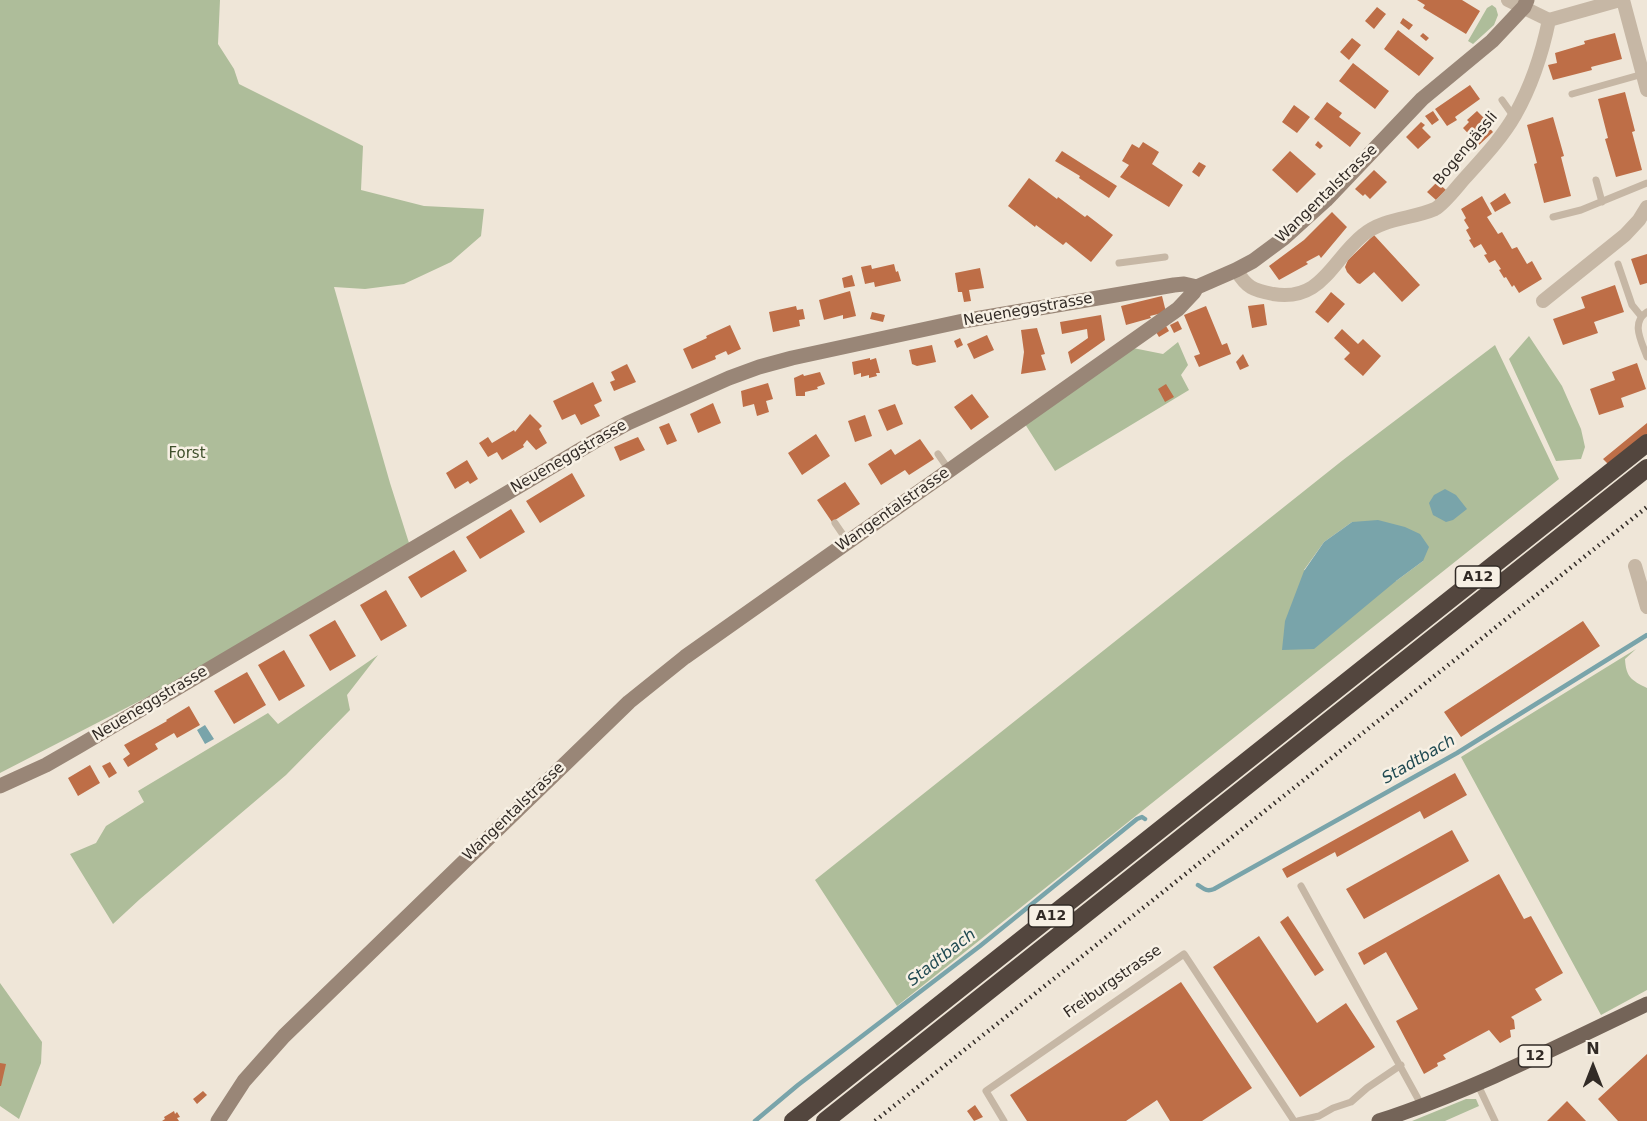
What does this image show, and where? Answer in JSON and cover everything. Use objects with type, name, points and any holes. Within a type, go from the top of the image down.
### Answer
[{"type":"highway","name":"A12","points":[[793,1121],[1647,443]]},
{"type":"highway","name":"A12","points":[[825,1121],[1647,468]]},
{"type":"main road","name":"12","points":[[1379,1121],[1478,1083],[1647,1004]]},
{"type":"street","points":[[1508,0],[1526,3],[1549,20],[1621,0],[1645,79]]},
{"type":"street","name":"Wangentalstrasse","points":[[218,1121],[244,1081],[284,1036],[629,702],[685,657],[1178,309],[1197,287],[1253,261],[1284,238],[1326,200],[1422,99],[1492,41],[1526,3]]},
{"type":"street","name":"Bogengässli","points":[[1236,270],[1250,288],[1292,296],[1310,289],[1321,281],[1363,234],[1377,225],[1437,208],[1485,156],[1514,117],[1535,73],[1549,20]]},
{"type":"street","points":[[1543,301],[1625,235],[1647,207]]},
{"type":"street","name":"Neueneggstrasse","points":[[0,786],[46,765],[79,746],[597,440],[628,423],[729,378],[792,358],[963,321],[1174,285],[1184,284],[1197,287]]},
{"type":"street","points":[[1641,569],[1647,607]]},
{"type":"lane","points":[[1572,94],[1645,79]]},
{"type":"lane","points":[[1502,100],[1514,117]]},
{"type":"lane","points":[[1596,180],[1602,202]]},
{"type":"lane","points":[[1553,218],[1581,210],[1647,183]]},
{"type":"lane","points":[[1119,263],[1166,257]]},
{"type":"lane","points":[[1618,264],[1632,305],[1644,314],[1639,320],[1638,329],[1647,357]]},
{"type":"lane","points":[[938,454],[949,470]]},
{"type":"lane","points":[[835,522],[848,542]]},
{"type":"lane","points":[[1301,886],[1422,1106]]},
{"type":"lane","name":"Freiburgstrasse","points":[[1004,1121],[986,1092],[1184,954],[1296,1121],[1319,1116],[1351,1102],[1401,1065]]},
{"type":"lane","points":[[1478,1083],[1495,1121]]},
{"type":"green space","name":"Forst","points":[[0,0],[220,0],[218,44],[234,69],[239,84],[363,146],[361,190],[424,206],[484,209],[481,236],[451,262],[404,284],[365,289],[334,287],[409,543],[190,675],[0,773]]},
{"type":"green space","points":[[1492,5],[1496,8],[1498,15],[1494,25],[1473,44],[1468,41],[1487,8]]},
{"type":"green space","points":[[1529,336],[1562,386],[1581,429],[1585,447],[1581,459],[1556,461],[1509,359]]},
{"type":"green space","points":[[1178,342],[1188,365],[1181,375],[1189,390],[1055,471],[1025,424],[1133,348],[1163,354]]},
{"type":"green space","points":[[1495,345],[1559,479],[897,1006],[815,880],[1343,460]],"holes":[[[1352,522],[1423,561],[1396,581],[1304,570],[1324,542]]]},
{"type":"green space","points":[[1636,649],[1625,659],[1630,677],[1647,688],[1647,990],[1601,1015],[1461,757]]},
{"type":"green space","points":[[378,655],[347,695],[350,710],[286,775],[113,924],[70,854],[96,843],[106,826],[144,802],[138,791],[268,713],[278,724]]},
{"type":"green space","points":[[0,983],[42,1042],[41,1063],[19,1119],[0,1106]]},
{"type":"green space","points":[[1466,1099],[1476,1099],[1479,1106],[1445,1121],[1412,1121]]},
{"type":"water","points":[[1445,489],[1456,495],[1467,509],[1453,520],[1446,522],[1433,515],[1429,503],[1434,495]]},
{"type":"water","points":[[1378,520],[1405,527],[1420,534],[1429,547],[1423,561],[1314,649],[1282,650],[1285,621],[1304,571],[1324,542],[1352,522]]},
{"type":"water","points":[[205,725],[214,739],[205,744],[197,730]]},
{"type":"building","points":[[1417,0],[1462,0],[1480,11],[1466,34],[1423,8],[1425,5]]},
{"type":"building","points":[[1377,7],[1386,14],[1374,29],[1365,21]]},
{"type":"building","points":[[1403,18],[1413,25],[1409,30],[1400,23]]},
{"type":"building","points":[[1398,30],[1434,58],[1419,76],[1384,49]]},
{"type":"building","points":[[1423,33],[1429,38],[1426,41],[1420,36]]},
{"type":"building","points":[[1615,33],[1622,59],[1553,80],[1548,65],[1557,63],[1555,53],[1585,44],[1584,41]]},
{"type":"building","points":[[1352,38],[1361,45],[1349,60],[1340,52]]},
{"type":"building","points":[[1353,63],[1389,91],[1375,109],[1339,81]]},
{"type":"building","points":[[1470,85],[1480,99],[1455,117],[1457,120],[1447,126],[1435,109]]},
{"type":"building","points":[[1625,92],[1642,170],[1616,177],[1605,139],[1608,138],[1598,99]]},
{"type":"building","points":[[1327,102],[1342,113],[1339,117],[1361,133],[1350,147],[1314,119]]},
{"type":"building","points":[[1294,105],[1310,117],[1297,133],[1282,122]]},
{"type":"building","points":[[1433,111],[1439,120],[1432,125],[1425,116]]},
{"type":"building","points":[[1477,111],[1493,132],[1479,145],[1463,128],[1469,122],[1467,120]]},
{"type":"building","points":[[1553,117],[1564,156],[1561,157],[1571,196],[1544,203],[1527,125]]},
{"type":"building","points":[[1421,122],[1425,125],[1422,128],[1431,137],[1418,149],[1406,137]]},
{"type":"building","points":[[1318,141],[1323,146],[1320,149],[1315,145]]},
{"type":"building","points":[[1143,142],[1159,152],[1152,164],[1183,185],[1169,207],[1120,177],[1129,165],[1122,161],[1132,144],[1139,148]]},
{"type":"building","points":[[1062,151],[1117,186],[1109,198],[1055,161]]},
{"type":"building","points":[[1290,151],[1316,174],[1297,193],[1272,170]]},
{"type":"building","points":[[1199,162],[1206,166],[1199,177],[1192,172]]},
{"type":"building","points":[[1374,170],[1387,182],[1370,199],[1355,189]]},
{"type":"building","points":[[1029,178],[1085,217],[1087,215],[1113,235],[1091,262],[1066,242],[1063,245],[1008,206]]},
{"type":"building","points":[[1437,182],[1446,190],[1436,200],[1427,192]]},
{"type":"building","points":[[1505,193],[1511,203],[1495,212],[1490,203]]},
{"type":"building","points":[[1482,196],[1492,214],[1487,217],[1498,234],[1502,232],[1512,249],[1517,247],[1527,264],[1532,261],[1542,279],[1519,293],[1506,277],[1504,278],[1495,260],[1489,263],[1481,244],[1474,248],[1469,240],[1471,239],[1466,230],[1469,228],[1461,209]]},
{"type":"building","points":[[1332,212],[1347,227],[1321,258],[1319,255],[1306,262],[1308,264],[1279,280],[1269,266],[1304,240]]},
{"type":"building","points":[[1374,235],[1420,285],[1402,302],[1374,272],[1360,284],[1347,272],[1345,267],[1348,260]]},
{"type":"building","points":[[1647,254],[1647,283],[1640,285],[1631,259]]},
{"type":"building","points":[[894,264],[901,281],[875,287],[874,282],[865,284],[861,267],[871,265],[872,269]]},
{"type":"building","points":[[980,268],[984,288],[969,290],[971,301],[964,302],[962,292],[958,292],[955,273]]},
{"type":"building","points":[[852,275],[855,286],[844,288],[842,278]]},
{"type":"building","points":[[1615,285],[1624,312],[1594,322],[1598,333],[1563,345],[1553,319],[1585,308],[1581,297]]},
{"type":"building","points":[[850,291],[856,316],[843,319],[843,315],[824,320],[819,300]]},
{"type":"building","points":[[1331,292],[1345,304],[1328,323],[1315,312]]},
{"type":"building","points":[[1162,296],[1166,312],[1126,325],[1121,306]]},
{"type":"building","points":[[1264,304],[1267,325],[1252,328],[1248,306]]},
{"type":"building","points":[[796,306],[797,310],[803,309],[805,319],[799,320],[800,326],[773,332],[769,312]]},
{"type":"building","points":[[1206,306],[1222,345],[1227,343],[1231,354],[1199,367],[1194,356],[1200,354],[1184,315]]},
{"type":"building","points":[[872,312],[885,315],[883,322],[870,319]]},
{"type":"building","points":[[1101,315],[1105,340],[1071,364],[1068,352],[1088,338],[1087,329],[1062,334],[1060,322]]},
{"type":"building","points":[[1178,321],[1182,329],[1174,333],[1170,325]]},
{"type":"building","points":[[730,325],[741,349],[728,355],[726,351],[715,356],[716,359],[692,369],[683,349]]},
{"type":"building","points":[[1166,326],[1169,331],[1159,337],[1156,332]]},
{"type":"building","points":[[1037,328],[1045,354],[1041,355],[1046,370],[1021,374],[1024,352],[1021,330]]},
{"type":"building","points":[[1342,329],[1358,344],[1363,339],[1381,356],[1363,376],[1344,359],[1350,353],[1334,338]]},
{"type":"building","points":[[987,335],[994,350],[974,359],[967,344]]},
{"type":"building","points":[[960,338],[963,345],[957,348],[954,341]]},
{"type":"building","points":[[932,345],[936,362],[917,366],[912,364],[909,350]]},
{"type":"building","points":[[1243,354],[1249,366],[1240,370],[1236,362]]},
{"type":"building","points":[[870,358],[870,360],[876,358],[880,373],[869,378],[869,375],[861,377],[861,373],[854,375],[852,362]]},
{"type":"building","points":[[1637,363],[1646,389],[1621,398],[1624,407],[1599,415],[1590,389],[1615,380],[1612,372]]},
{"type":"building","points":[[627,364],[636,382],[614,391],[610,382],[615,380],[611,372]]},
{"type":"building","points":[[820,372],[825,384],[817,387],[818,389],[805,392],[805,396],[796,396],[794,378],[803,374],[804,376]]},
{"type":"building","points":[[593,382],[602,401],[594,405],[600,416],[581,425],[575,414],[562,420],[553,401]]},
{"type":"building","points":[[768,383],[773,399],[766,401],[769,412],[757,416],[754,404],[743,407],[741,391]]},
{"type":"building","points":[[1166,384],[1174,397],[1165,402],[1158,389]]},
{"type":"building","points":[[972,394],[989,417],[971,430],[954,407]]},
{"type":"building","points":[[713,403],[721,423],[698,433],[690,414]]},
{"type":"building","points":[[895,404],[903,424],[887,431],[878,410]]},
{"type":"building","points":[[530,414],[542,426],[539,429],[547,443],[536,450],[527,440],[524,447],[502,460],[497,452],[488,457],[479,443],[488,437],[492,443],[514,430],[515,432]]},
{"type":"building","points":[[865,415],[872,436],[855,442],[848,421]]},
{"type":"building","points":[[669,423],[677,441],[667,445],[659,427]]},
{"type":"building","points":[[1647,423],[1647,438],[1611,467],[1603,459]]},
{"type":"building","points":[[816,434],[830,456],[802,475],[788,453]]},
{"type":"building","points":[[638,437],[645,450],[620,461],[614,447]]},
{"type":"building","points":[[920,439],[934,459],[909,475],[905,470],[881,485],[868,464],[891,449],[895,455]]},
{"type":"building","points":[[467,460],[478,479],[470,484],[468,481],[455,489],[446,473]]},
{"type":"building","points":[[572,473],[585,496],[540,523],[526,501]]},
{"type":"building","points":[[845,482],[860,504],[832,522],[817,500]]},
{"type":"building","points":[[511,509],[525,532],[480,559],[466,537]]},
{"type":"building","points":[[454,550],[467,571],[421,598],[408,577]]},
{"type":"building","points":[[386,590],[407,626],[381,641],[360,605]]},
{"type":"building","points":[[335,620],[356,656],[330,671],[309,635]]},
{"type":"building","points":[[1583,621],[1600,646],[1461,737],[1444,712]]},
{"type":"building","points":[[284,650],[305,686],[279,701],[258,665]]},
{"type":"building","points":[[247,672],[266,705],[234,724],[214,691]]},
{"type":"building","points":[[189,706],[200,725],[177,738],[174,733],[155,744],[158,749],[128,767],[123,759],[130,754],[124,745]]},
{"type":"building","points":[[110,762],[117,773],[109,778],[102,766]]},
{"type":"building","points":[[90,765],[100,783],[78,796],[68,778]]},
{"type":"building","points":[[1455,773],[1467,795],[1424,819],[1420,811],[1337,857],[1335,852],[1287,878],[1282,869]]},
{"type":"building","points":[[1452,830],[1469,861],[1364,919],[1346,889]]},
{"type":"building","points":[[1499,874],[1524,919],[1531,916],[1563,973],[1535,989],[1542,1000],[1511,1017],[1514,1020],[1515,1029],[1510,1030],[1511,1037],[1500,1043],[1489,1030],[1443,1055],[1446,1059],[1424,1074],[1396,1021],[1418,1009],[1386,952],[1364,965],[1358,953]]},
{"type":"building","points":[[1288,916],[1324,970],[1315,976],[1280,922]]},
{"type":"building","points":[[1259,936],[1317,1023],[1346,1003],[1375,1047],[1300,1097],[1213,967]]},
{"type":"building","points":[[1181,982],[1252,1088],[1202,1121],[1170,1121],[1157,1100],[1126,1121],[1027,1121],[1010,1095]]},
{"type":"building","points":[[1647,1054],[1647,1121],[1618,1121],[1598,1099]]},
{"type":"building","points":[[0,1063],[6,1064],[1,1086],[0,1086]]},
{"type":"building","points":[[203,1091],[207,1095],[197,1104],[193,1099]]},
{"type":"building","points":[[1567,1101],[1586,1121],[1547,1121]]},
{"type":"building","points":[[975,1105],[983,1117],[974,1121],[967,1111]]},
{"type":"building","points":[[174,1111],[180,1117],[177,1118],[179,1121],[162,1121],[164,1117]]},
{"type":"waterway","name":"Stadtbach","points":[[1198,885],[1207,890],[1214,889],[1457,753],[1647,635]]},
{"type":"waterway","name":"Stadtbach","points":[[755,1121],[798,1085],[980,946],[1137,819],[1142,817],[1145,819]]},
{"type":"railway","points":[[875,1121],[1647,507]]}]
